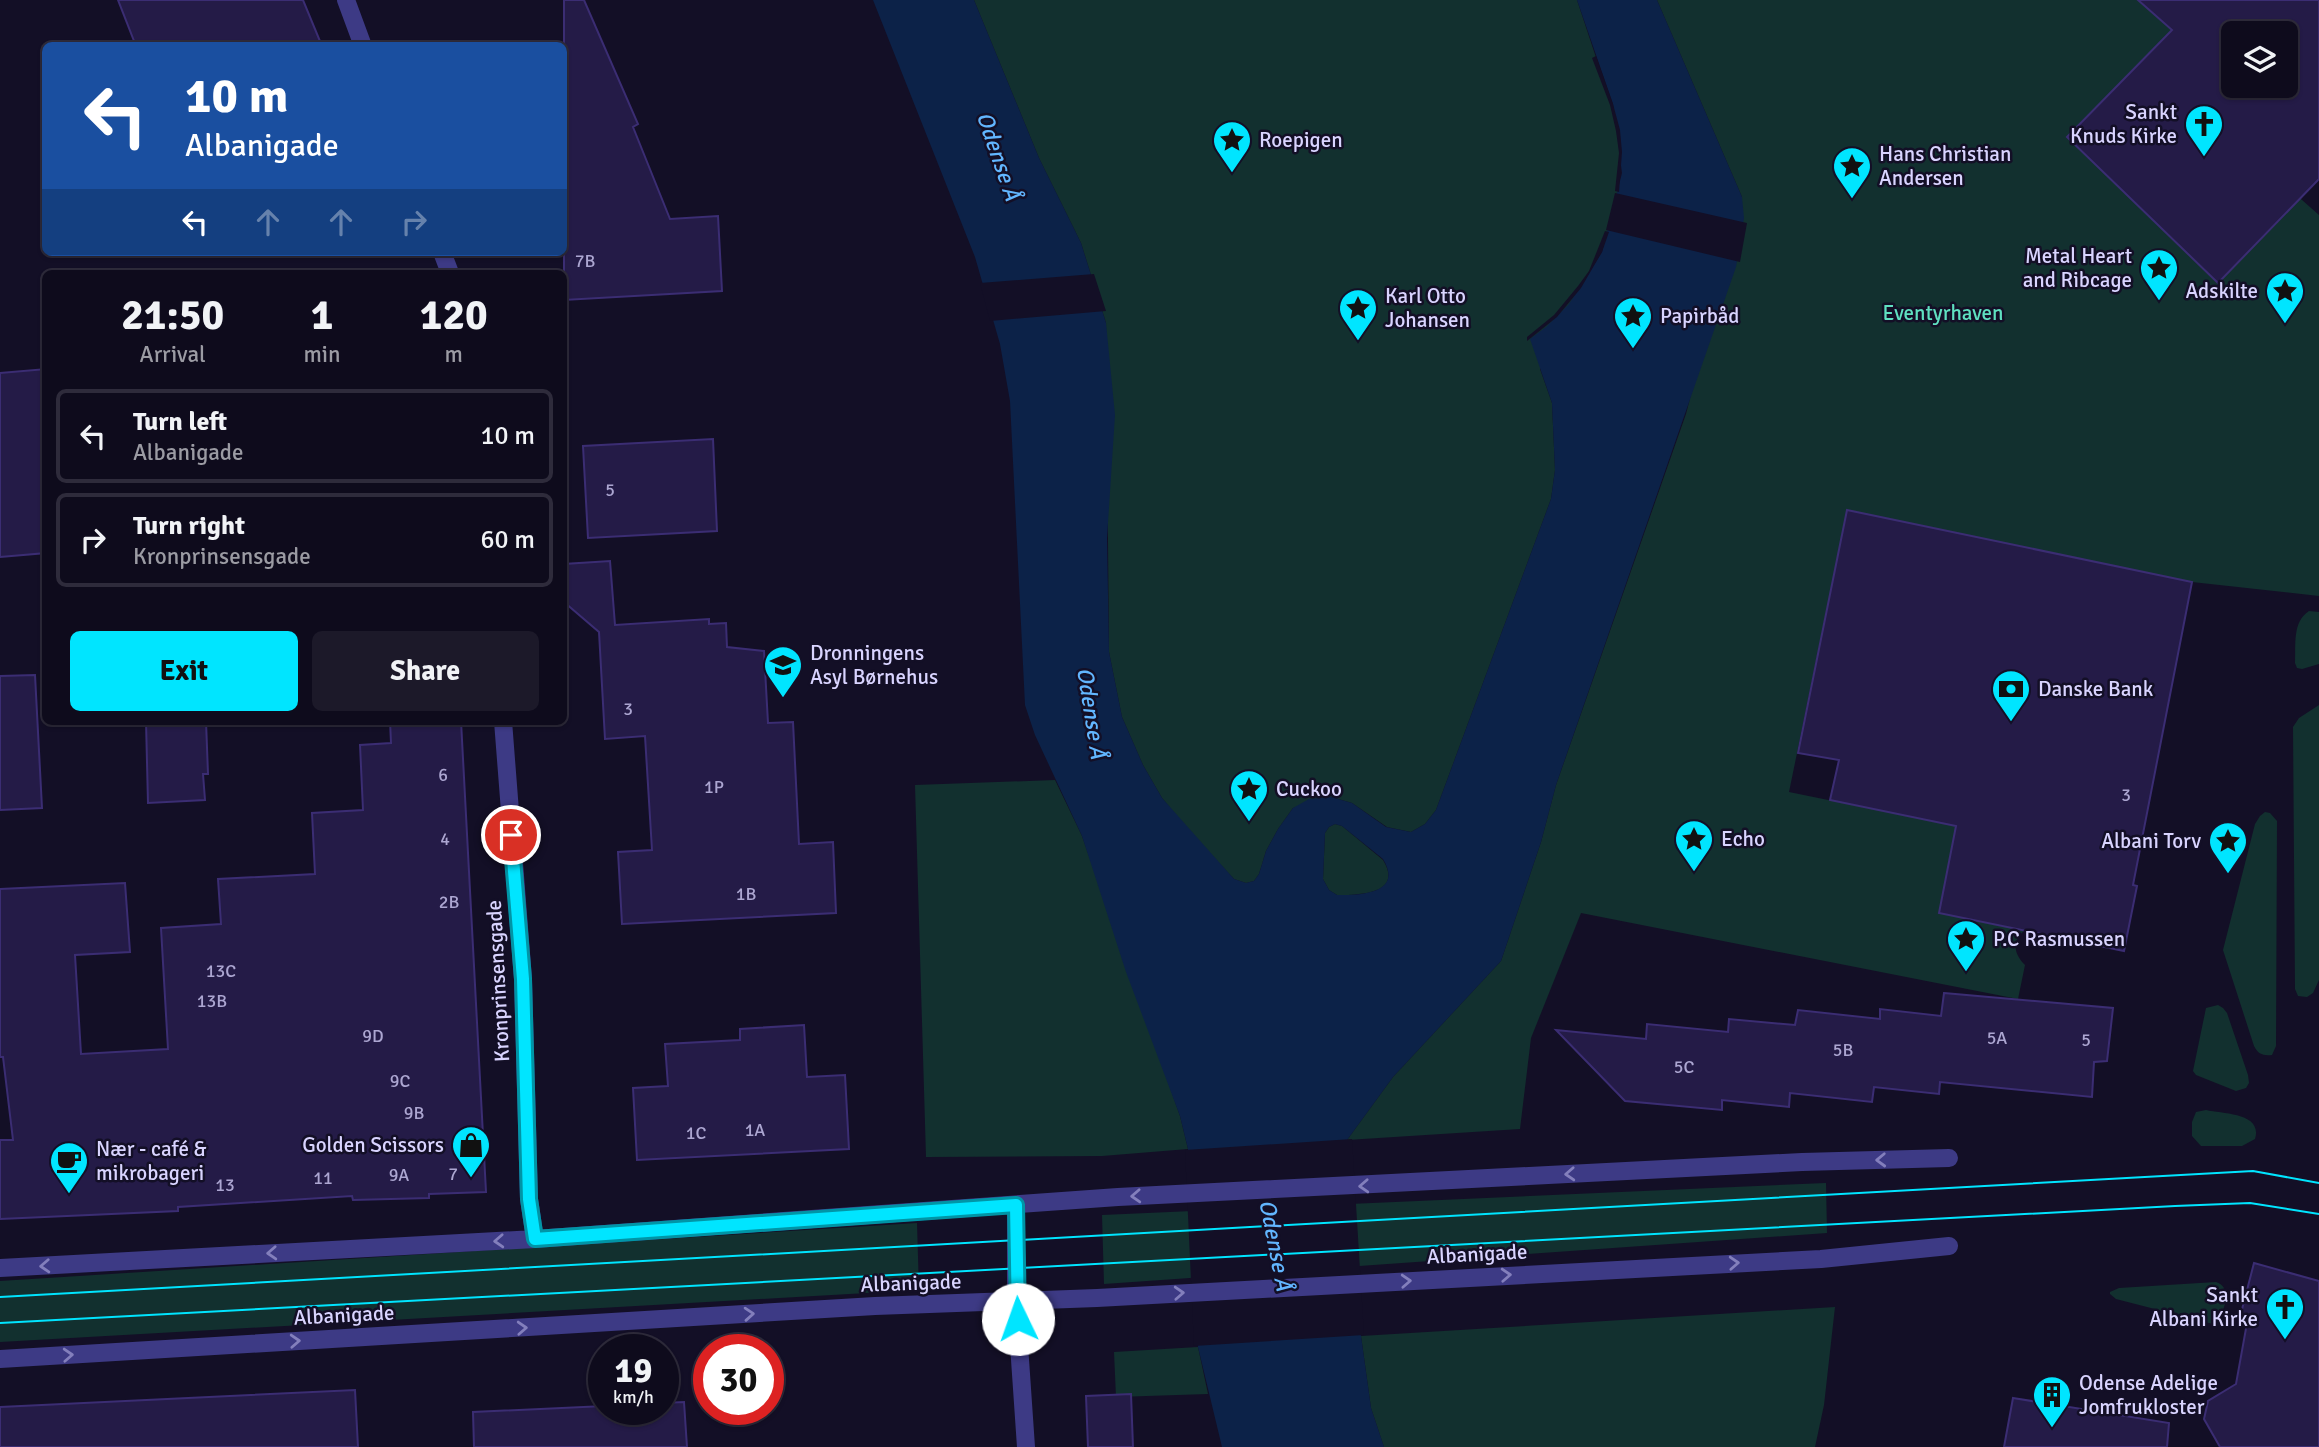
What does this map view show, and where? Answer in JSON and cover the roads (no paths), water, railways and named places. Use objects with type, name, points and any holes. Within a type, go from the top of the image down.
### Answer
[{"type":"street","points":[[346,0],[362,42]]},
{"type":"street","name":"Kronprinsensgade","points":[[503,725],[523,979],[529,1199],[535,1239]]},
{"type":"street","points":[[0,1268],[535,1239],[1105,1198],[1802,1162],[1949,1158]]},
{"type":"street","points":[[1016,1205],[1016,1301],[1026,1447]]},
{"type":"street","name":"Albanigade","points":[[0,1359],[875,1306],[1111,1297],[1821,1259],[1949,1246]]},
{"type":"water","name":"Odense Å","points":[[873,0],[974,0],[1039,158],[1081,243],[1106,323],[1115,415],[1107,538],[1109,652],[1122,717],[1143,765],[1162,798],[1234,879],[1246,883],[1254,881],[1259,874],[1266,851],[1293,808],[1309,799],[1331,797],[1352,803],[1386,827],[1411,832],[1425,824],[1436,810],[1551,499],[1555,470],[1552,403],[1530,339],[1569,304],[1602,252],[1622,173],[1613,104],[1577,0],[1657,0],[1742,197],[1744,218],[1736,267],[1556,785],[1541,842],[1501,961],[1393,1077],[1347,1140],[1361,1336],[1371,1408],[1384,1447],[1222,1447],[1198,1347],[1188,1149],[1180,1116],[1126,972],[1082,836],[1035,735],[1025,705],[1010,401],[1000,344],[975,257]],"holes":[[[1335,824],[1342,826],[1383,859],[1388,871],[1388,879],[1383,886],[1367,893],[1356,894],[1337,895],[1329,890],[1323,879],[1325,833]]]},
{"type":"tram line","points":[[0,1297],[2253,1171],[2319,1183]]},
{"type":"tram line","points":[[0,1323],[2175,1206],[2250,1203],[2319,1214]]},
{"type":"place","name":"Sankt Knuds Kirke","points":[[2204,158]]},
{"type":"place","name":"Roepigen","points":[[1232,174]]},
{"type":"place","name":"Hans Christian Andersen","points":[[1852,200]]},
{"type":"place","name":"Metal Heart and Ribcage","points":[[2159,302]]},
{"type":"place","name":"Adskilte","points":[[2285,325]]},
{"type":"place","name":"Karl Otto Johansen","points":[[1358,342]]},
{"type":"place","name":"Papirbåd","points":[[1633,350]]},
{"type":"place","name":"Dronningens Asyl Børnehus","points":[[783,699]]},
{"type":"place","name":"Danske Bank","points":[[2011,723]]},
{"type":"place","name":"Cuckoo","points":[[1249,823]]},
{"type":"place","name":"Echo","points":[[1694,873]]},
{"type":"place","name":"Albani Torv","points":[[2228,875]]},
{"type":"place","name":"P.C Rasmussen","points":[[1966,973]]},
{"type":"place","name":"Golden Scissors","points":[[471,1179]]},
{"type":"place","name":"Nær - café & mikrobageri","points":[[69,1195]]},
{"type":"place","name":"Sankt Albani Kirke","points":[[2285,1341]]},
{"type":"place","name":"Odense Adelige Jomfrukloster","points":[[2052,1429]]},
{"type":"park label","name":"Eventyrhaven","points":[[1943,313]]}]
